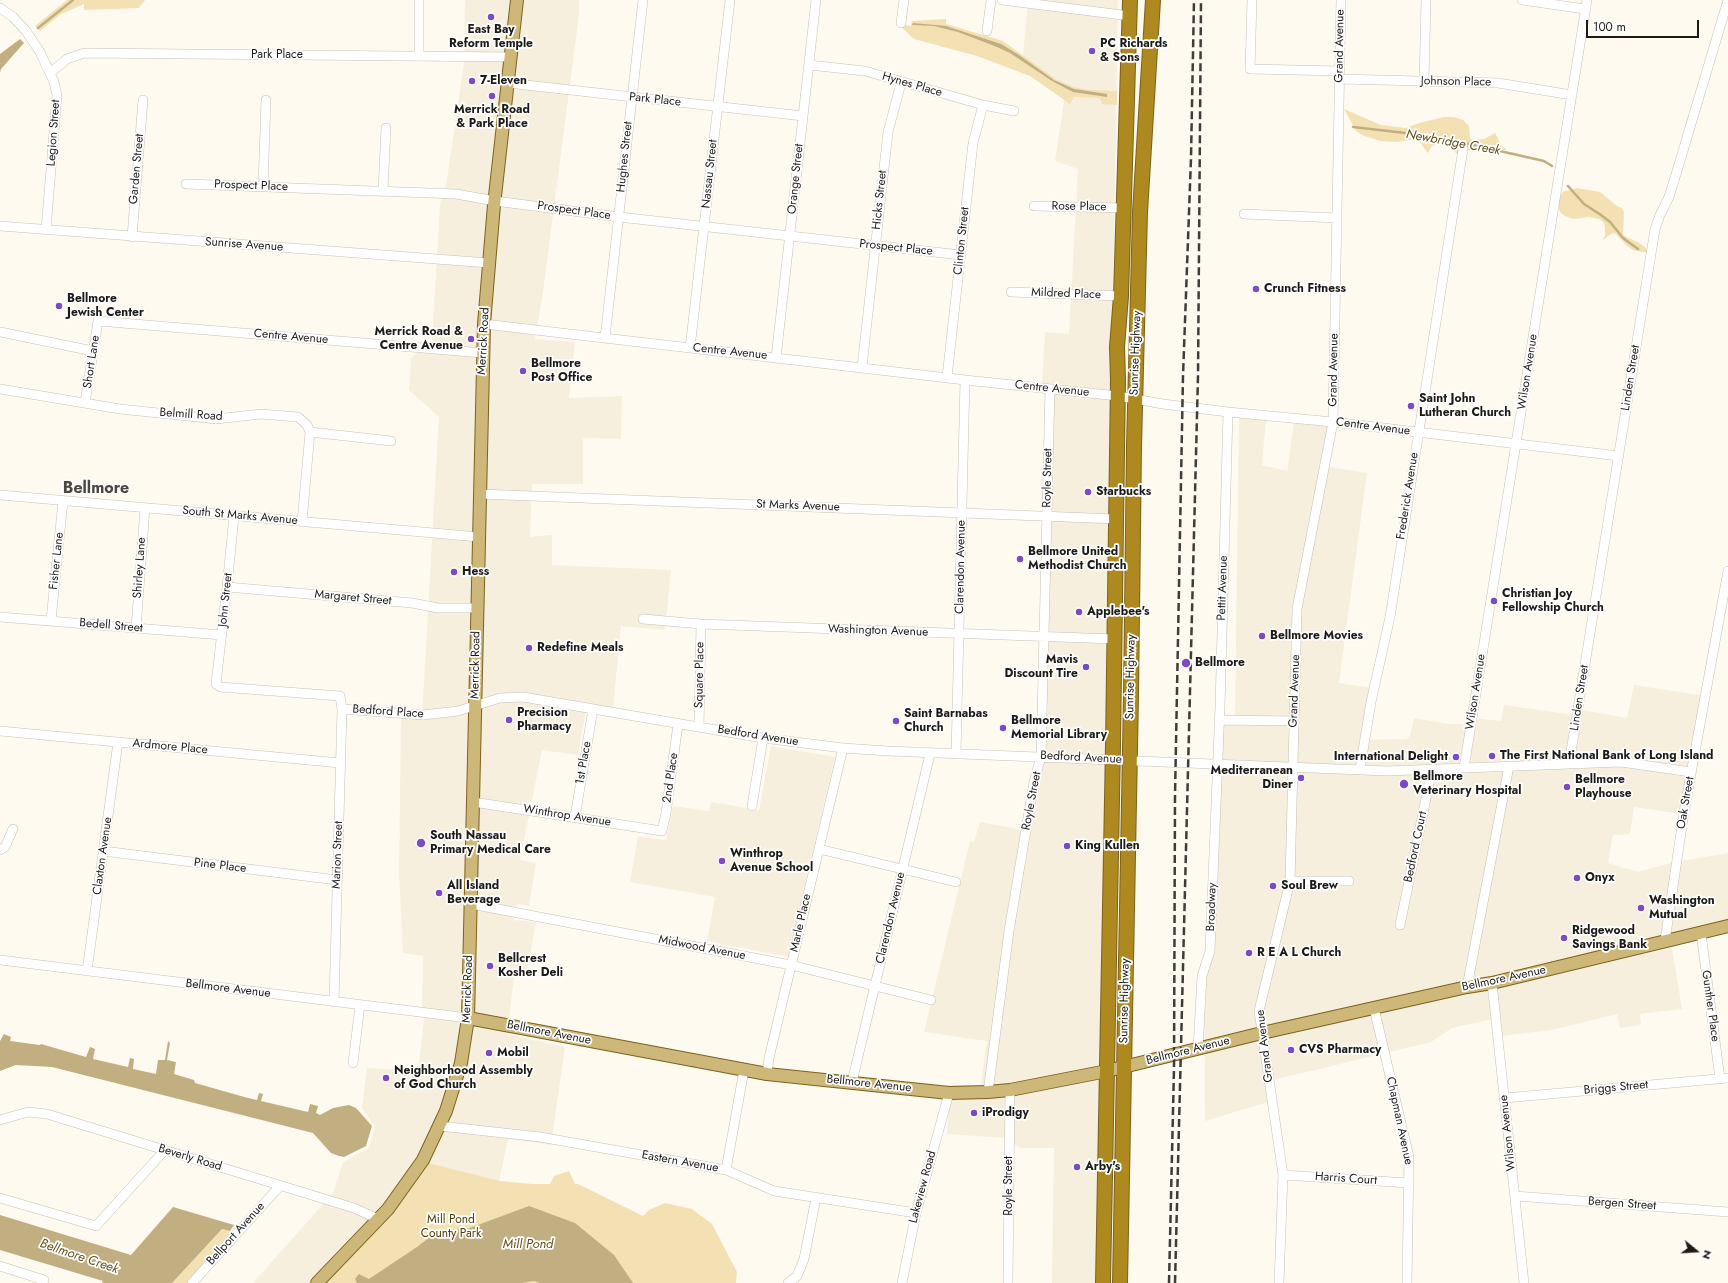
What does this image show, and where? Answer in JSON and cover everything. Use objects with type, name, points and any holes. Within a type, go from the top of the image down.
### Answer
[{"type":"highway","name":"Sunrise Highway","points":[[1103,1283],[1118,396],[1117,347],[1121,296],[1130,0]]},
{"type":"highway","name":"Sunrise Highway","points":[[1120,1283],[1135,399],[1140,212],[1152,0]]},
{"type":"main road","name":"Merrick Road","points":[[317,1283],[378,1220],[400,1194],[423,1160],[440,1126],[459,1072],[468,1018],[484,324],[495,201],[517,0]]},
{"type":"main road","name":"Bellmore Avenue","points":[[468,1018],[767,1074],[949,1093],[988,1092],[1010,1090],[1107,1071],[1262,1033],[1467,987],[1492,983],[1728,926]]},
{"type":"street","points":[[418,56],[419,0]]},
{"type":"street","name":"Hughes Street","points":[[605,338],[643,0]]},
{"type":"street","name":"Nassau Street","points":[[690,348],[730,0]]},
{"type":"street","name":"Orange Street","points":[[776,358],[816,0]]},
{"type":"street","points":[[901,23],[904,0]]},
{"type":"street","points":[[987,32],[991,0]]},
{"type":"street","points":[[1002,0],[1130,16]]},
{"type":"street","name":"Johnson Place","points":[[1252,0],[1250,69],[1424,82],[1498,83],[1572,95]]},
{"type":"street","name":"Grand Avenue","points":[[1279,1283],[1283,1175],[1259,1011],[1290,880],[1298,609],[1333,422],[1341,0]]},
{"type":"street","points":[[1424,82],[1426,0]]},
{"type":"street","points":[[1522,0],[1585,10]]},
{"type":"street","name":"Wilson Avenue","points":[[1464,768],[1587,0]]},
{"type":"street","name":"Linden Street","points":[[1569,764],[1655,229],[1669,197],[1728,0]]},
{"type":"street","name":"Legion Street","points":[[0,8],[13,17],[26,30],[54,82],[57,104],[46,230]]},
{"type":"street","name":"Park Place","points":[[50,73],[67,60],[84,53],[510,56]]},
{"type":"street","name":"Hynes Place","points":[[809,65],[865,71],[983,105],[1014,112]]},
{"type":"street","name":"Hicks Street","points":[[862,367],[888,132],[900,82]]},
{"type":"street","name":"Park Place","points":[[508,83],[803,116]]},
{"type":"street","name":"Garden Street","points":[[132,237],[143,100]]},
{"type":"street","points":[[263,186],[266,100]]},
{"type":"street","name":"Clinton Street","points":[[947,377],[973,143],[983,105]]},
{"type":"street","points":[[383,191],[386,128]]},
{"type":"street","name":"Frederick Avenue","points":[[1360,770],[1371,702],[1390,617],[1463,149]]},
{"type":"street","name":"Prospect Place","points":[[186,184],[456,194],[495,201],[619,217],[961,255]]},
{"type":"street","name":"Rose Place","points":[[1034,206],[1123,208]]},
{"type":"street","points":[[1244,214],[1337,218]]},
{"type":"street","name":"Sunrise Avenue","points":[[0,226],[489,263]]},
{"type":"street","name":"Mildred Place","points":[[1011,292],[1121,296]]},
{"type":"street","name":"Centre Avenue","points":[[98,321],[483,353]]},
{"type":"street","name":"Short Lane","points":[[85,403],[98,321]]},
{"type":"street","name":"Centre Avenue","points":[[484,324],[965,380],[1118,396],[1228,412],[1333,422],[1619,456]]},
{"type":"street","points":[[0,332],[93,351]]},
{"type":"street","name":"Clarendon Avenue","points":[[956,754],[965,380]]},
{"type":"street","name":"Belmill Road","points":[[0,389],[120,409],[216,419],[261,414],[293,416],[303,420],[310,432]]},
{"type":"street","name":"Royle Street","points":[[988,1092],[1008,931],[1034,782],[1041,756],[1050,389]]},
{"type":"street","name":"Pettit Avenue","points":[[1218,764],[1228,412]]},
{"type":"street","points":[[302,522],[310,432],[391,441]]},
{"type":"street","name":"St Marks Avenue","points":[[480,494],[1116,519]]},
{"type":"street","name":"South St Marks Avenue","points":[[0,495],[479,537]]},
{"type":"street","name":"Fisher Lane","points":[[50,620],[63,501]]},
{"type":"street","name":"Shirley Lane","points":[[136,628],[145,508]]},
{"type":"street","name":"John Street","points":[[216,684],[234,516]]},
{"type":"street","name":"Oak Street","points":[[1665,941],[1691,772],[1724,614],[1728,571]]},
{"type":"street","name":"Margaret Street","points":[[227,587],[412,603],[438,608],[477,608]]},
{"type":"street","name":"Bedell Street","points":[[0,617],[50,620],[222,636]]},
{"type":"street","name":"Washington Avenue","points":[[643,619],[701,624],[1114,639]]},
{"type":"street","name":"Square Place","points":[[699,727],[701,624]]},
{"type":"street","name":"Bedford Place","points":[[216,684],[220,687],[340,696],[342,709],[423,715],[458,711],[475,705]]},
{"type":"street","name":"Bedford Avenue","points":[[475,705],[500,698],[523,697],[763,738],[843,748],[930,754],[1041,756],[1360,770],[1432,769],[1621,762],[1691,772]]},
{"type":"street","name":"Marion Street","points":[[334,1002],[342,709]]},
{"type":"street","name":"1st Place","points":[[575,817],[593,709]]},
{"type":"street","points":[[1219,720],[1294,720]]},
{"type":"street","name":"2nd Place","points":[[662,831],[666,813],[678,724]]},
{"type":"street","name":"Ardmore Place","points":[[0,731],[340,763]]},
{"type":"street","points":[[752,806],[763,738]]},
{"type":"street","name":"Claxton Avenue","points":[[87,971],[118,742]]},
{"type":"street","name":"Marle Place","points":[[767,1074],[769,1058],[843,748]]},
{"type":"street","name":"Clarendon Avenue","points":[[852,1082],[930,754]]},
{"type":"street","name":"Broadway","points":[[1198,1049],[1202,976],[1210,951],[1218,764]]},
{"type":"street","points":[[1467,987],[1509,766]]},
{"type":"street","name":"Bedford Court","points":[[1400,925],[1432,769]]},
{"type":"street","name":"Winthrop Avenue","points":[[473,802],[662,831]]},
{"type":"street","points":[[0,850],[5,847],[13,829]]},
{"type":"street","points":[[819,849],[956,882]]},
{"type":"street","name":"Pine Place","points":[[103,851],[337,880]]},
{"type":"street","points":[[1290,880],[1348,881]]},
{"type":"street","name":"Midwood Avenue","points":[[470,904],[791,965],[931,1000]]},
{"type":"street","name":"Gunther Place","points":[[1701,933],[1724,1078]]},
{"type":"street","name":"Bellmore Avenue","points":[[0,960],[468,1018]]},
{"type":"street","name":"Wilson Avenue","points":[[1492,983],[1524,1283]]},
{"type":"street","points":[[353,1063],[360,1005]]},
{"type":"street","name":"Chapman Avenue","points":[[1374,1008],[1409,1157],[1410,1183],[1407,1283]]},
{"type":"street","points":[[726,1170],[744,1070]]},
{"type":"street","name":"Briggs Street","points":[[1505,1098],[1724,1078]]},
{"type":"street","name":"Royle Street","points":[[1008,1283],[1010,1090]]},
{"type":"street","name":"Lakeview Road","points":[[902,1283],[916,1213],[949,1093]]},
{"type":"street","name":"Beverly Road","points":[[0,1120],[18,1114],[38,1112],[354,1208],[378,1220]]},
{"type":"street","name":"Eastern Avenue","points":[[440,1126],[540,1136],[726,1170],[774,1191],[916,1213]]},
{"type":"street","points":[[0,1198],[96,1226],[164,1151]]},
{"type":"street","name":"Harris Court","points":[[1283,1175],[1410,1183]]},
{"type":"street","name":"Bellport Avenue","points":[[192,1283],[280,1186]]},
{"type":"street","name":"Bergen Street","points":[[1515,1196],[1728,1212]]},
{"type":"street","points":[[788,1283],[797,1276],[804,1259],[816,1198]]},
{"type":"street","points":[[0,1266],[44,1280],[42,1283]]},
{"type":"shaded area","points":[[465,0],[579,0],[579,15],[543,292],[535,339],[575,342],[569,398],[622,396],[621,439],[583,438],[583,484],[532,484],[530,537],[552,535],[552,565],[671,570],[665,630],[621,626],[613,707],[586,710],[578,755],[542,750],[520,860],[536,863],[529,906],[517,904],[514,920],[536,922],[527,973],[515,970],[507,1034],[565,1047],[551,1145],[508,1139],[499,1181],[408,1193],[323,1283],[253,1283],[333,1193],[343,1162],[369,1148],[375,1127],[362,1108],[367,1068],[418,1071],[425,1012],[422,1012],[423,956],[403,953],[399,873],[401,716],[422,716],[439,417],[409,390],[411,358],[432,341],[440,204],[446,186],[464,63]]},
{"type":"shaded area","points":[[1028,0],[1118,0],[1096,1283],[1052,1283],[1054,1148],[1020,1148],[1004,1138],[947,1134],[951,1085],[981,1085],[987,1041],[924,1032],[970,841],[974,842],[980,822],[1024,830],[1040,756],[1051,387],[1042,386],[1045,332],[1069,334],[1078,169],[1055,161],[1065,95],[1022,68]]},
{"type":"shaded area","points":[[1239,416],[1266,419],[1262,465],[1287,471],[1294,422],[1329,426],[1323,466],[1367,473],[1339,683],[1372,688],[1362,740],[1406,739],[1410,736],[1414,718],[1450,724],[1469,724],[1470,718],[1501,721],[1504,705],[1574,715],[1576,709],[1627,718],[1634,685],[1704,696],[1682,814],[1634,807],[1630,834],[1613,835],[1608,863],[1638,872],[1674,862],[1728,853],[1728,924],[1670,937],[1682,1009],[1640,1014],[1641,1025],[1620,1028],[1617,1014],[1552,1030],[1500,1036],[1498,1018],[1452,1028],[1431,1042],[1265,1082],[1268,1102],[1205,1121],[1204,976],[1222,717],[1235,716]]},
{"type":"shaded area","name":"Winthrop Avenue School","points":[[771,746],[835,757],[788,957],[707,941],[715,897],[630,882],[638,836],[666,840],[673,806],[709,811],[711,802],[759,810]]},
{"type":"green space","points":[[67,0],[145,0],[139,8],[84,10],[84,4],[61,14],[40,31],[35,26]]},
{"type":"green space","points":[[946,19],[946,24],[1003,41],[1057,80],[1073,87],[1090,90],[1117,91],[1117,105],[1102,104],[1100,98],[1074,97],[1070,104],[1030,76],[977,56],[914,39],[898,24],[911,26],[912,21]]},
{"type":"green space","points":[[1344,109],[1381,125],[1406,128],[1444,117],[1454,117],[1463,120],[1469,126],[1470,138],[1473,140],[1484,139],[1495,133],[1501,145],[1507,150],[1471,150],[1466,151],[1460,157],[1450,147],[1442,143],[1432,146],[1428,153],[1416,139],[1397,142],[1380,141],[1362,135],[1356,131]]},
{"type":"green space","points":[[1577,188],[1600,192],[1617,206],[1622,208],[1624,212],[1623,235],[1639,243],[1646,248],[1649,253],[1633,250],[1627,246],[1615,233],[1611,234],[1602,241],[1605,236],[1605,226],[1599,219],[1589,217],[1574,219],[1565,216],[1560,212],[1558,204],[1560,196],[1563,192]]},
{"type":"green space","name":"Mill Pond County Park","points":[[428,1163],[500,1181],[532,1184],[550,1184],[554,1176],[569,1171],[575,1184],[578,1184],[643,1216],[649,1210],[665,1203],[692,1209],[712,1224],[737,1272],[736,1283],[323,1283],[408,1193]]},
{"type":"green space","points":[[222,1229],[236,1233],[191,1283],[172,1283]]},
{"type":"water","points":[[913,23],[946,26],[1001,44],[1054,80],[1074,89],[1107,94],[1107,97],[1073,92],[1052,81],[1010,53],[958,32],[934,26],[912,25]]},
{"type":"water","points":[[20,39],[24,43],[1,69],[0,73],[0,54]]},
{"type":"water","points":[[4,1034],[11,1037],[10,1041],[41,1044],[86,1057],[90,1047],[95,1049],[93,1059],[128,1067],[130,1058],[134,1059],[133,1069],[156,1074],[158,1060],[165,1060],[168,1041],[170,1043],[167,1060],[176,1062],[174,1074],[194,1080],[195,1083],[257,1100],[259,1093],[263,1094],[261,1101],[308,1112],[310,1104],[318,1106],[316,1113],[320,1115],[333,1108],[349,1105],[356,1108],[372,1126],[366,1146],[344,1157],[339,1156],[331,1153],[313,1133],[52,1067],[16,1065],[0,1071],[0,1041]]},
{"type":"water","name":"Mill Pond","points":[[529,1206],[575,1223],[614,1255],[633,1283],[540,1283],[534,1281],[522,1283],[357,1283],[355,1279],[359,1274],[369,1279],[417,1247],[439,1230],[467,1229]]},
{"type":"water","name":"Bellmore Creek","points":[[173,1207],[234,1225],[230,1231],[222,1229],[172,1283],[102,1283],[103,1281],[0,1250],[0,1215],[131,1255]]},
{"type":"waterway","name":"Newbridge Creek","points":[[38,28],[73,0]]},
{"type":"waterway","name":"Newbridge Creek","points":[[1353,127],[1423,135],[1460,142],[1544,161],[1552,166]]},
{"type":"waterway","name":"Newbridge Creek","points":[[1568,186],[1584,204],[1610,222],[1623,238],[1638,249]]},
{"type":"railway","points":[[1169,1283],[1174,1068],[1175,796],[1183,376],[1191,158],[1194,0]]},
{"type":"railway","points":[[1175,1283],[1198,376],[1201,0]]},
{"type":"place","name":"East Bay Reform Temple","points":[[491,17]]},
{"type":"place","name":"PC Richards & Sons","points":[[1092,51]]},
{"type":"place","name":"7-Eleven","points":[[472,81]]},
{"type":"place","name":"Merrick Road & Park Place","points":[[492,96]]},
{"type":"place","name":"Crunch Fitness","points":[[1256,289]]},
{"type":"place","name":"Bellmore Jewish Center","points":[[59,306]]},
{"type":"place","name":"Merrick Road & Centre Avenue","points":[[471,339]]},
{"type":"place","name":"Bellmore Post Office","points":[[523,371]]},
{"type":"place","name":"Saint John Lutheran Church","points":[[1411,406]]},
{"type":"place","name":"Starbucks","points":[[1088,492]]},
{"type":"place","name":"Bellmore United Methodist Church","points":[[1020,559]]},
{"type":"place","name":"Hess","points":[[454,572]]},
{"type":"place","name":"Christian Joy Fellowship Church","points":[[1494,601]]},
{"type":"place","name":"Applebee's","points":[[1079,612]]},
{"type":"place","name":"Bellmore Movies","points":[[1262,636]]},
{"type":"place","name":"Redefine Meals","points":[[529,648]]},
{"type":"place","name":"Bellmore","points":[[1186,663]]},
{"type":"place","name":"Mavis Discount Tire","points":[[1086,667]]},
{"type":"place","name":"Precision Pharmacy","points":[[509,720]]},
{"type":"place","name":"Saint Barnabas Church","points":[[896,721]]},
{"type":"place","name":"Bellmore Memorial Library","points":[[1003,728]]},
{"type":"place","name":"The First National Bank of Long Island","points":[[1492,756]]},
{"type":"place","name":"International Delight","points":[[1456,757]]},
{"type":"place","name":"Mediterranean Diner","points":[[1301,778]]},
{"type":"place","name":"Bellmore Veterinary Hospital","points":[[1404,784]]},
{"type":"place","name":"Bellmore Playhouse","points":[[1567,787]]},
{"type":"place","name":"South Nassau Primary Medical Care","points":[[421,843]]},
{"type":"place","name":"King Kullen","points":[[1067,846]]},
{"type":"place","name":"Winthrop Avenue School","points":[[722,861]]},
{"type":"place","name":"Onyx","points":[[1577,878]]},
{"type":"place","name":"Soul Brew","points":[[1273,886]]},
{"type":"place","name":"All Island Beverage","points":[[439,893]]},
{"type":"place","name":"Washington Mutual","points":[[1641,908]]},
{"type":"place","name":"Ridgewood Savings Bank","points":[[1564,938]]},
{"type":"place","name":"R E A L Church","points":[[1249,953]]},
{"type":"place","name":"Bellcrest Kosher Deli","points":[[490,966]]},
{"type":"place","name":"CVS Pharmacy","points":[[1291,1050]]},
{"type":"place","name":"Mobil","points":[[489,1053]]},
{"type":"place","name":"Neighborhood Assembly of God Church","points":[[386,1078]]},
{"type":"place","name":"iProdigy","points":[[974,1113]]},
{"type":"place","name":"Arby's","points":[[1077,1167]]},
{"type":"district","name":"Bellmore","points":[[96,489]]}]
